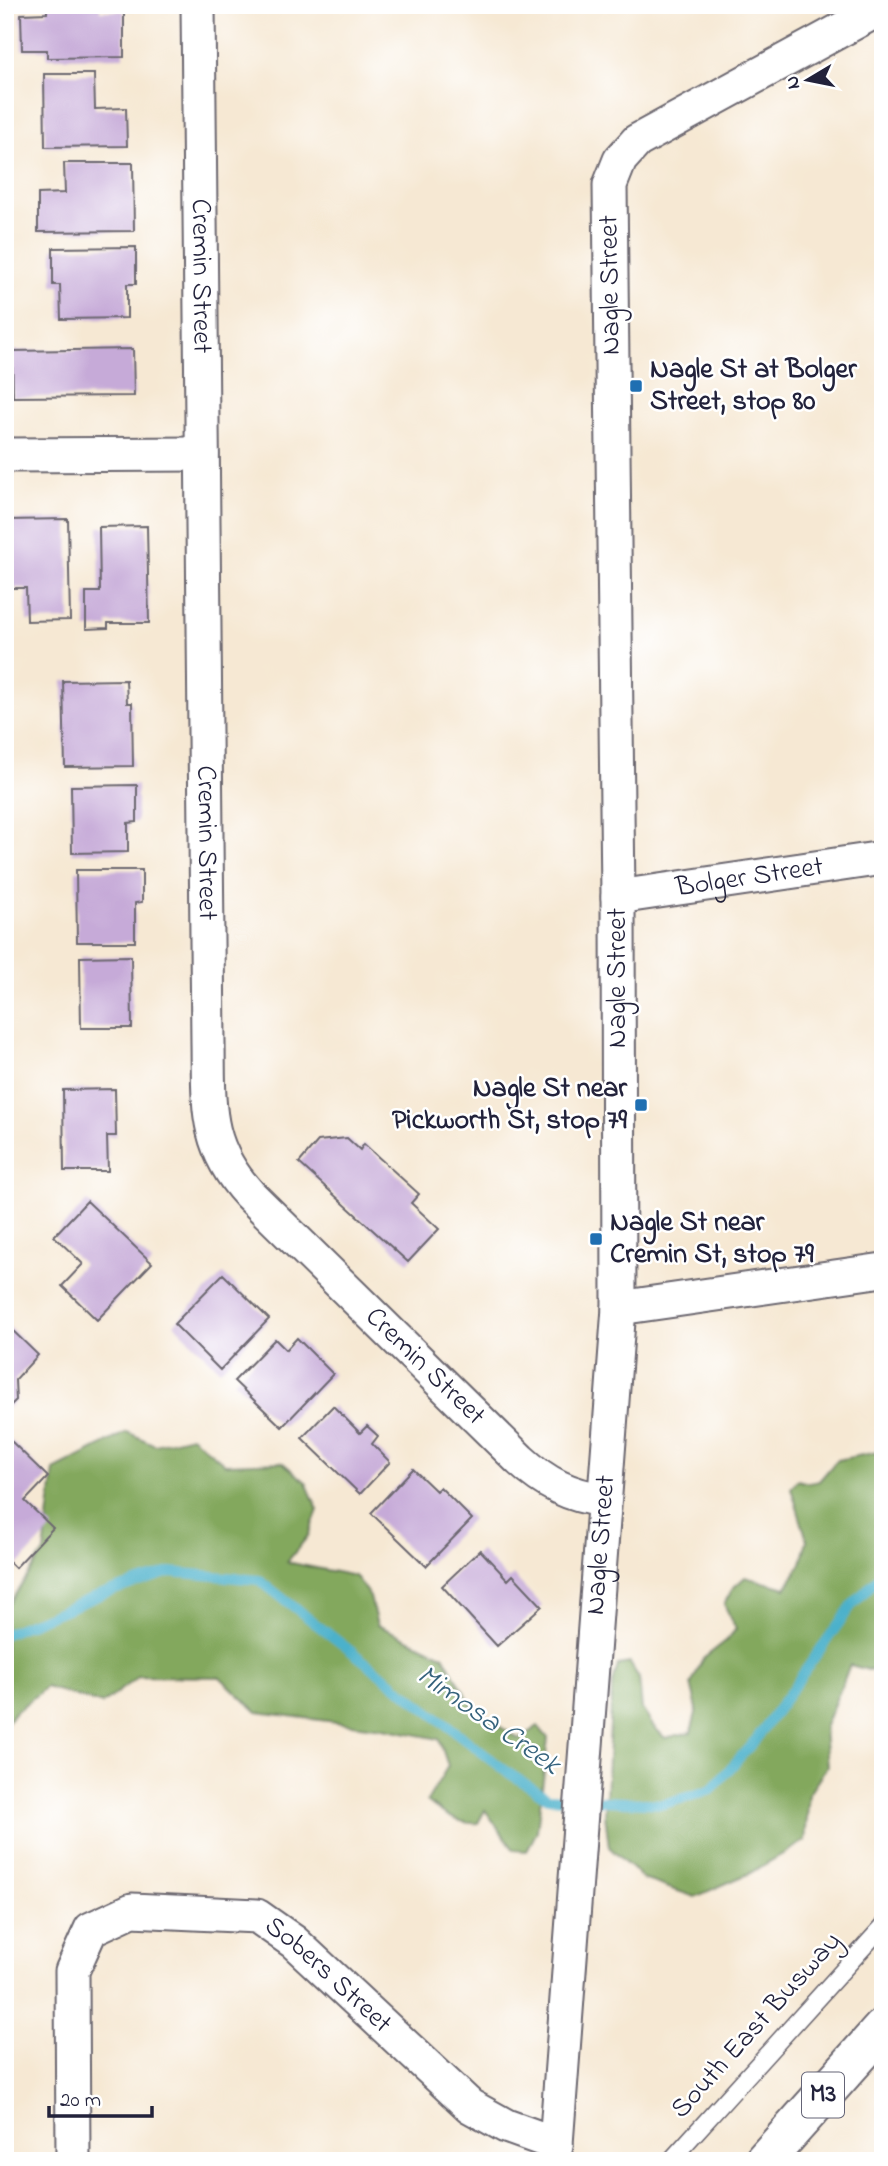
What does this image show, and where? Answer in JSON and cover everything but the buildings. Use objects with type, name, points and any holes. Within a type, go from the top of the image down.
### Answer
[{"type":"highway","name":"M3","points":[[764,2161],[883,2028]]},
{"type":"street","name":"Cremin Street","points":[[198,5],[209,1087],[211,1118],[220,1154],[249,1194],[520,1460],[538,1476],[573,1495],[604,1500]]},
{"type":"street","name":"Nagle Street","points":[[554,2152],[619,1308],[618,897],[610,185],[620,160],[637,141],[883,7]]},
{"type":"street","points":[[5,455],[202,454]]},
{"type":"street","name":"Bolger Street","points":[[618,897],[883,858]]},
{"type":"street","points":[[619,1308],[883,1270]]},
{"type":"street","name":"Sobers Street","points":[[73,2161],[72,1971],[91,1930],[132,1910],[257,1916],[294,1942],[470,2106],[554,2152]]},
{"type":"lane","name":"South East Busway","points":[[670,2161],[883,1926]]},
{"type":"green space","points":[[127,1432],[155,1445],[191,1436],[225,1464],[282,1462],[306,1482],[318,1510],[308,1536],[287,1562],[355,1576],[370,1597],[377,1625],[443,1655],[474,1709],[519,1739],[538,1726],[548,1738],[537,1831],[527,1851],[514,1850],[485,1810],[478,1823],[464,1822],[427,1801],[448,1766],[439,1739],[383,1728],[257,1712],[220,1677],[139,1676],[102,1704],[46,1687],[13,1714],[5,1726],[5,1609],[44,1552],[54,1470]]},
{"type":"green space","points":[[883,1451],[883,1674],[850,1665],[824,1728],[827,1766],[809,1794],[805,1841],[750,1873],[695,1897],[643,1879],[609,1847],[605,1814],[612,1687],[618,1665],[630,1663],[639,1678],[642,1709],[665,1738],[691,1732],[697,1709],[691,1684],[703,1659],[736,1629],[724,1604],[733,1588],[745,1577],[786,1588],[801,1563],[807,1540],[791,1488],[797,1480],[809,1483],[819,1481],[837,1460]]},
{"type":"waterway","name":"Mimosa Creek","points":[[5,1634],[105,1593],[170,1572],[259,1580],[510,1774],[548,1798],[664,1804],[711,1790],[757,1738],[852,1605],[883,1573]]},
{"type":"place","name":"Nagle St at Bolger Street, stop 80","points":[[636,386]]},
{"type":"place","name":"Nagle St near Pickworth St, stop 79","points":[[641,1105]]},
{"type":"place","name":"Nagle St near Cremin St, stop 79","points":[[596,1239]]}]
